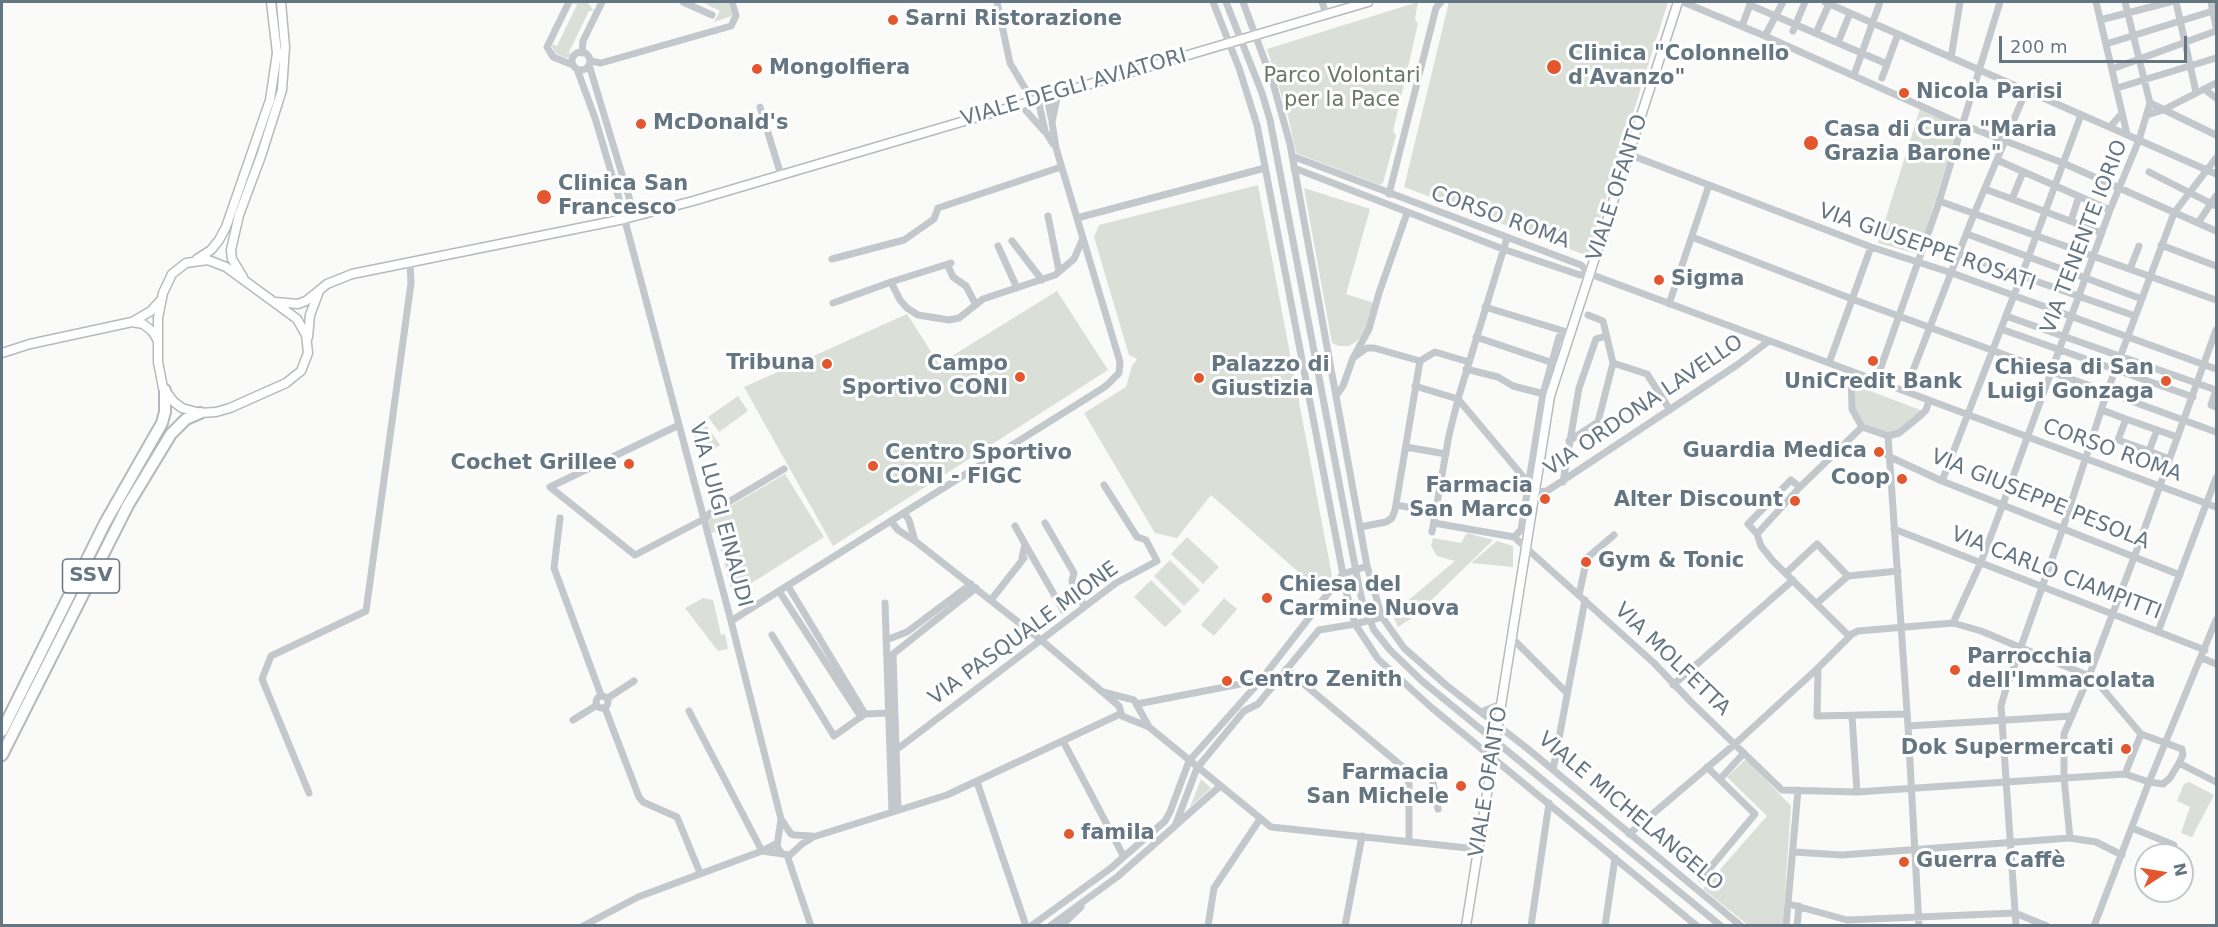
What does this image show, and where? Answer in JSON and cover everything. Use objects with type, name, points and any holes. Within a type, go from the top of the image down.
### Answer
[{"type":"highway","name":"SSV","points":[[2,731],[105,523],[162,423],[165,412],[165,390]]},
{"type":"highway","name":"SSV","points":[[2,755],[128,505],[171,434],[186,419],[200,413]]},
{"type":"main road","points":[[194,261],[211,250],[226,227],[270,100],[276,53],[271,2]]},
{"type":"main road","points":[[247,282],[236,267],[231,250],[239,215],[282,90],[285,47],[280,2]]},
{"type":"main road","name":"VIALE DEGLI AVIATORI","points":[[275,302],[298,304],[306,301],[327,284],[339,278],[635,217],[1368,2]]},
{"type":"main road","name":"VIALE OFANTO","points":[[1466,926],[1525,546],[1536,492],[1546,395],[1555,363],[1569,336],[1590,274],[1678,2]]},
{"type":"main road","points":[[308,344],[303,328],[297,319],[217,262],[186,263],[172,274],[166,283],[161,300],[158,339],[160,378],[174,402],[182,408],[200,413],[216,412],[252,400],[286,383],[301,371],[305,363],[308,344],[310,315],[320,291]]},
{"type":"main road","points":[[2,353],[30,344],[132,321],[151,311],[161,300]]},
{"type":"main road","points":[[132,321],[143,324],[158,339]]},
{"type":"street","points":[[569,2],[547,47],[554,57],[575,67],[585,69],[589,63]]},
{"type":"street","points":[[582,53],[583,41],[600,2]]},
{"type":"street","points":[[683,2],[712,15]]},
{"type":"street","points":[[589,63],[601,63],[731,26],[736,16],[732,2]]},
{"type":"street","points":[[731,621],[1099,391],[1119,373],[1120,362],[1061,167],[1052,122],[1039,98],[1010,63],[996,2]]},
{"type":"street","name":"VIALE MICHELANGELO","points":[[1213,2],[1247,91],[1265,168],[1343,574],[1355,624],[1378,659],[1427,704],[1697,926]]},
{"type":"street","name":"VIALE MICHELANGELO","points":[[1226,2],[1262,93],[1270,120],[1356,570],[1370,620],[1390,650],[1437,692],[1721,926]]},
{"type":"street","name":"VIALE MICHELANGELO","points":[[1242,2],[1273,83],[1285,125],[1367,566],[1382,617],[1404,648],[1446,685],[1498,725],[1741,926]]},
{"type":"street","points":[[1322,2],[1326,14]]},
{"type":"street","points":[[1393,208],[1389,194],[1436,5],[1441,2]]},
{"type":"street","points":[[1683,2],[1854,75],[1961,124],[2063,163],[2217,231]]},
{"type":"street","points":[[1765,36],[1783,2]]},
{"type":"street","points":[[1794,27],[1805,2]]},
{"type":"street","points":[[1854,75],[1880,2]]},
{"type":"street","points":[[1951,58],[1960,2]]},
{"type":"street","points":[[1876,381],[1939,201],[2000,2]]},
{"type":"street","points":[[2096,2],[2127,134]]},
{"type":"street","points":[[2125,2],[2150,103],[2217,135]]},
{"type":"street","points":[[2100,20],[2170,2]]},
{"type":"street","points":[[2176,2],[2196,92]]},
{"type":"street","points":[[2112,69],[2185,44],[2217,29],[2215,11],[2211,2]]},
{"type":"street","points":[[1742,26],[1751,3],[1794,27],[1816,33],[1887,64]]},
{"type":"street","points":[[1816,33],[1827,3],[2217,174]]},
{"type":"street","points":[[2106,44],[2215,11]]},
{"type":"street","points":[[1838,43],[1850,13]]},
{"type":"street","points":[[1882,78],[1898,34]]},
{"type":"street","points":[[575,67],[574,56],[582,53],[588,56],[635,217]]},
{"type":"street","points":[[2117,88],[2217,58]]},
{"type":"street","name":"VIA LUIGI EINAUDI","points":[[575,67],[605,152],[624,219],[781,819],[793,835]]},
{"type":"street","points":[[2147,115],[2163,110],[2217,83]]},
{"type":"street","points":[[585,90],[595,86]]},
{"type":"street","points":[[2204,88],[2217,98]]},
{"type":"street","points":[[1905,391],[1974,214],[2026,91]]},
{"type":"street","points":[[1052,122],[1058,93]]},
{"type":"street","points":[[1039,98],[1045,131]]},
{"type":"street","name":"VIA TENENTE IORIO","points":[[1953,623],[1981,562],[2003,504],[2110,210],[2139,140],[2150,103]]},
{"type":"street","points":[[1020,104],[1045,131],[1056,148]]},
{"type":"street","points":[[760,107],[781,175]]},
{"type":"street","points":[[2110,127],[2122,113]]},
{"type":"street","points":[[1942,481],[2081,115]]},
{"type":"street","points":[[605,152],[615,149]]},
{"type":"street","name":"VIA GIUSEPPE ROSATI","points":[[1628,154],[1871,247],[1952,273],[2217,369]]},
{"type":"street","name":"CORSO ROMA","points":[[1292,156],[1581,265],[1590,274],[1669,304],[2217,507]]},
{"type":"street","points":[[2016,926],[2002,720],[2003,699],[2043,588],[2107,392],[2174,213],[2217,158]]},
{"type":"street","points":[[1997,160],[2110,210]]},
{"type":"street","points":[[832,259],[904,240],[934,219],[938,208],[1061,167]]},
{"type":"street","points":[[1077,218],[1265,168]]},
{"type":"street","name":"CORSO ROMA","points":[[1294,168],[1503,249],[1580,275],[1590,274]]},
{"type":"street","points":[[2012,199],[2023,172]]},
{"type":"street","points":[[2149,172],[2188,194],[2214,205]]},
{"type":"street","points":[[1669,304],[1709,185]]},
{"type":"street","points":[[1985,189],[2102,233]]},
{"type":"street","points":[[1380,203],[1389,194]]},
{"type":"street","points":[[2071,220],[2079,196]]},
{"type":"street","points":[[2198,224],[2214,205],[2217,196]]},
{"type":"street","points":[[1939,201],[2217,300]]},
{"type":"street","name":"CORSO ROMA","points":[[1336,396],[1343,386],[1353,358],[1369,329],[1407,213]]},
{"type":"street","points":[[1048,216],[1059,272]]},
{"type":"street","points":[[1967,234],[2142,299]]},
{"type":"street","points":[[1692,237],[1852,299],[2217,432]]},
{"type":"street","points":[[891,282],[900,300],[918,315],[949,320],[959,318],[983,299],[1042,280],[1059,272],[1074,259],[1083,238]]},
{"type":"street","points":[[1432,532],[1458,399],[1507,238]]},
{"type":"street","points":[[1012,241],[1042,280]]},
{"type":"street","points":[[2162,245],[2217,266]]},
{"type":"street","points":[[998,246],[1017,288]]},
{"type":"street","points":[[2130,269],[2139,246]]},
{"type":"street","points":[[1829,363],[1871,247]]},
{"type":"street","points":[[1959,254],[2135,316]]},
{"type":"street","points":[[309,794],[262,680],[271,656],[366,611],[411,283],[410,262]]},
{"type":"street","points":[[833,303],[949,264],[953,277],[966,286],[976,305]]},
{"type":"street","points":[[1485,307],[1569,336]]},
{"type":"street","points":[[1569,441],[1598,422],[1613,363],[1603,321],[1588,315]]},
{"type":"street","points":[[2006,316],[2216,390],[2211,405],[2217,407]]},
{"type":"street","points":[[2001,329],[2193,397]]},
{"type":"street","points":[[2070,838],[2064,778],[2064,734],[2089,676],[2135,555],[2158,485],[2217,330]]},
{"type":"street","points":[[1563,482],[1580,388],[1596,339],[1606,336]]},
{"type":"street","points":[[1476,337],[1555,363]]},
{"type":"street","name":"VIA ORDONA LAVELLO","points":[[1536,492],[1546,491],[1563,482],[1769,341]]},
{"type":"street","points":[[1353,358],[1366,348],[1374,348],[1420,361],[1435,352],[1498,376],[1513,386],[1546,395]]},
{"type":"street","points":[[1360,527],[1386,522],[1392,518],[1420,361]]},
{"type":"street","points":[[1613,363],[1647,374],[1670,410]]},
{"type":"street","points":[[1851,372],[1852,409],[1862,427],[1888,436],[1899,433],[1926,410],[1929,401]]},
{"type":"street","points":[[1416,386],[1458,399],[1536,492]]},
{"type":"street","name":"VIALE OFANTO","points":[[1514,537],[1521,530],[1546,395]]},
{"type":"street","points":[[2102,410],[2177,437]]},
{"type":"street","points":[[2126,419],[2118,440],[2169,459]]},
{"type":"street","points":[[679,425],[550,487],[635,555],[704,519],[710,513],[784,469]]},
{"type":"street","points":[[1757,534],[1862,427]]},
{"type":"street","points":[[2149,451],[2157,430]]},
{"type":"street","points":[[1888,436],[1919,926]]},
{"type":"street","points":[[1406,447],[1446,454]]},
{"type":"street","name":"VIA GIUSEPPE PESOLA","points":[[1888,456],[1942,481],[2135,555],[2180,575]]},
{"type":"street","points":[[2158,632],[2217,478]]},
{"type":"street","points":[[1800,488],[1791,480],[1748,524],[1757,534],[1761,546],[1849,636]]},
{"type":"street","name":"VIA PASQUALE MIONE","points":[[896,750],[1116,583],[1157,561],[1146,540],[1137,537],[1104,485]]},
{"type":"street","points":[[1396,505],[1436,512]]},
{"type":"street","points":[[904,513],[909,520],[915,541]]},
{"type":"street","points":[[560,518],[554,568],[608,705],[601,706],[573,720]]},
{"type":"street","points":[[891,521],[898,530],[974,586],[1041,640],[1100,690],[1128,718],[1149,727],[1219,787],[1271,827],[1477,849]]},
{"type":"street","points":[[1045,523],[1074,573],[1072,581],[1075,593],[1085,606]]},
{"type":"street","points":[[1434,523],[1514,537]]},
{"type":"street","points":[[1015,526],[1063,610]]},
{"type":"street","name":"VIA CARLO CIAMPITTI","points":[[1894,529],[2205,650]]},
{"type":"street","points":[[1553,770],[1587,558],[1614,535]]},
{"type":"street","name":"VIA MOLFETTA","points":[[1514,537],[1654,663],[1782,790],[1857,792],[2125,774]]},
{"type":"street","points":[[991,600],[1022,558],[1025,544]]},
{"type":"street","points":[[1786,573],[1817,544],[1848,576]]},
{"type":"street","points":[[1022,558],[1032,557]]},
{"type":"street","points":[[1031,926],[1124,857],[1168,816],[1189,761],[1261,680],[1343,574],[1367,566]]},
{"type":"street","points":[[1817,603],[1848,576],[1898,572]]},
{"type":"street","points":[[1674,685],[1793,580]]},
{"type":"street","points":[[788,586],[863,715]]},
{"type":"street","points":[[886,640],[907,632],[974,586]]},
{"type":"street","points":[[895,811],[896,750],[891,712],[893,654],[974,586]]},
{"type":"street","points":[[779,591],[863,715]]},
{"type":"street","points":[[885,603],[895,811]]},
{"type":"street","points":[[1175,826],[1197,768],[1244,711],[1258,704],[1319,630],[1382,617]]},
{"type":"street","points":[[2094,926],[2149,782],[2217,620]]},
{"type":"street","points":[[1629,834],[1735,744],[1818,668],[1849,636],[1858,631],[1953,623],[1981,631],[2089,676],[2141,734],[2182,749],[2183,755],[2180,763],[2163,784],[2125,774],[2141,734]]},
{"type":"street","points":[[772,634],[834,735],[863,715],[891,712]]},
{"type":"street","points":[[1512,638],[1567,693]]},
{"type":"street","points":[[2202,658],[2217,664]]},
{"type":"street","points":[[1818,668],[1817,716],[1907,714]]},
{"type":"street","points":[[1286,669],[1398,762],[1408,776],[1409,841]]},
{"type":"street","points":[[1138,707],[1261,680]]},
{"type":"street","points":[[634,681],[596,699],[639,797],[643,802],[677,817],[700,873]]},
{"type":"street","points":[[1100,690],[1134,700],[1149,727]]},
{"type":"street","points":[[1427,704],[1437,692]]},
{"type":"street","points":[[1120,710],[1122,700],[1128,698]]},
{"type":"street","points":[[1481,712],[1501,704]]},
{"type":"street","points":[[1128,718],[1135,716],[1138,707]]},
{"type":"street","points":[[762,851],[793,854],[806,842],[823,834],[947,795],[1063,741],[1120,710]]},
{"type":"street","points":[[689,711],[762,851]]},
{"type":"street","points":[[1852,716],[1857,792]]},
{"type":"street","points":[[1908,726],[2072,716]]},
{"type":"street","points":[[1063,741],[1124,857]]},
{"type":"street","points":[[1720,779],[1744,753]]},
{"type":"street","points":[[2180,763],[2217,782]]},
{"type":"street","points":[[1701,879],[1755,814],[1707,767]]},
{"type":"street","points":[[1408,776],[1443,770]]},
{"type":"street","points":[[1431,773],[1438,809]]},
{"type":"street","points":[[977,782],[1026,926]]},
{"type":"street","points":[[1050,926],[1093,894],[1219,787]]},
{"type":"street","points":[[1564,796],[1575,788]]},
{"type":"street","points":[[1786,926],[1798,789]]},
{"type":"street","points":[[1531,926],[1549,803]]},
{"type":"street","name":"VIA LUIGI EINAUDI","points":[[777,841],[781,819]]},
{"type":"street","points":[[1208,926],[1214,888],[1260,819]]},
{"type":"street","points":[[2132,828],[2171,843]]},
{"type":"street","points":[[583,926],[625,903],[762,851],[785,833],[801,837],[823,834]]},
{"type":"street","points":[[793,835],[798,842],[798,849]]},
{"type":"street","points":[[1345,926],[1362,837]]},
{"type":"street","points":[[1794,852],[1842,855],[2070,838],[2096,842],[2122,855]]},
{"type":"street","points":[[777,841],[778,849],[785,855],[811,926]]},
{"type":"street","points":[[1605,926],[1615,858]]},
{"type":"street","points":[[1062,925],[1093,894]]},
{"type":"street","points":[[1789,904],[1847,920],[2015,913],[2047,926]]},
{"type":"street","points":[[1797,926],[1799,906]]},
{"type":"green space","points":[[587,2],[594,11],[589,11],[569,52],[572,56],[566,58],[555,53],[552,47],[553,44],[557,46],[577,5],[573,3]]},
{"type":"green space","points":[[702,2],[728,2],[732,16],[714,22],[720,11]]},
{"type":"green space","name":"Parco Volontari per la Pace","points":[[1418,2],[1415,19],[1418,24],[1393,131],[1396,135],[1383,183],[1380,185],[1296,153],[1288,116],[1267,49]]},
{"type":"green space","points":[[1449,2],[1668,2],[1588,256],[1404,187]]},
{"type":"green space","points":[[1920,109],[1959,125],[1918,254],[1878,243]]},
{"type":"green space","points":[[1258,185],[1332,576],[1320,591],[1211,495],[1177,538],[1155,533],[1084,413],[1126,387],[1132,366],[1137,359],[1129,355],[1094,237],[1099,225]]},
{"type":"green space","points":[[1304,188],[1370,209],[1346,294],[1374,303],[1365,332],[1349,346],[1332,343]]},
{"type":"green space","name":"Centro Sportivo CONI - FIGC","points":[[1057,291],[1108,370],[833,546],[744,387],[907,314],[939,364]]},
{"type":"green space","points":[[1854,385],[1923,411],[1897,432],[1889,434],[1866,426],[1854,409]]},
{"type":"green space","points":[[738,396],[748,411],[719,432],[708,417]]},
{"type":"green space","points":[[702,419],[720,445],[707,454],[689,428]]},
{"type":"green space","points":[[785,474],[824,537],[733,595],[716,532],[711,533],[708,519]]},
{"type":"green space","points":[[1467,533],[1493,540],[1415,616],[1398,627],[1392,614],[1455,561],[1437,556],[1431,546],[1433,538],[1461,543]]},
{"type":"green space","points":[[1187,537],[1219,567],[1203,584],[1171,554]]},
{"type":"green space","points":[[1497,541],[1513,546],[1513,567],[1471,563]]},
{"type":"green space","points":[[1170,560],[1200,590],[1184,606],[1154,576]]},
{"type":"green space","points":[[1151,580],[1182,611],[1165,627],[1134,597]]},
{"type":"green space","points":[[703,598],[713,600],[721,635],[725,634],[728,649],[718,651],[685,608]]},
{"type":"green space","points":[[1224,598],[1237,609],[1214,636],[1201,625]]},
{"type":"green space","points":[[1746,759],[1791,806],[1781,925],[1748,925],[1703,889],[1767,816],[1727,777]]},
{"type":"green space","points":[[1201,779],[1211,788],[1190,807]]},
{"type":"green space","points":[[2189,782],[2214,795],[2192,837],[2181,833],[2190,807],[2177,801],[2184,784]]},
{"type":"place","name":"Sarni Ristorazione","points":[[893,20]]},
{"type":"place","name":"Clinica \"Colonnello d'Avanzo\"","points":[[1554,67]]},
{"type":"place","name":"Mongolfiera","points":[[757,69]]},
{"type":"place","name":"Nicola Parisi","points":[[1904,93]]},
{"type":"place","name":"McDonald's","points":[[641,124]]},
{"type":"place","name":"Casa di Cura \"Maria Grazia Barone\"","points":[[1811,143]]},
{"type":"place","name":"Clinica San Francesco","points":[[544,197]]},
{"type":"place","name":"Sigma","points":[[1659,280]]},
{"type":"place","name":"UniCredit Bank","points":[[1873,361]]},
{"type":"place","name":"Tribuna","points":[[827,364]]},
{"type":"place","name":"Campo Sportivo CONI","points":[[1020,377]]},
{"type":"place","name":"Palazzo di Giustizia","points":[[1199,378]]},
{"type":"place","name":"Chiesa di San Luigi Gonzaga","points":[[2166,381]]},
{"type":"place","name":"Guardia Medica","points":[[1879,452]]},
{"type":"place","name":"Cochet Grillee","points":[[629,464]]},
{"type":"place","name":"Centro Sportivo CONI - FIGC","points":[[873,466]]},
{"type":"place","name":"Coop","points":[[1902,479]]},
{"type":"place","name":"Farmacia San Marco","points":[[1545,499]]},
{"type":"place","name":"Alter Discount","points":[[1795,501]]},
{"type":"place","name":"Gym & Tonic","points":[[1586,562]]},
{"type":"place","name":"Chiesa del Carmine Nuova","points":[[1267,598]]},
{"type":"place","name":"Parrocchia dell'Immacolata","points":[[1955,670]]},
{"type":"place","name":"Centro Zenith","points":[[1227,681]]},
{"type":"place","name":"Dok Supermercati","points":[[2126,749]]},
{"type":"place","name":"Farmacia San Michele","points":[[1461,786]]},
{"type":"place","name":"famila","points":[[1069,834]]},
{"type":"place","name":"Guerra Caffè","points":[[1904,862]]}]
